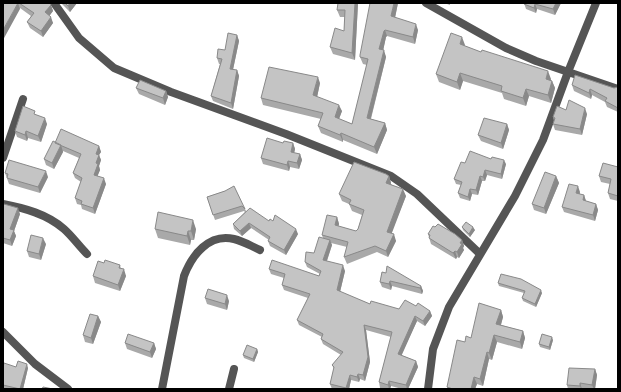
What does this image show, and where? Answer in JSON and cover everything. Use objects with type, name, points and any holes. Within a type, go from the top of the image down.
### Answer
[{"type":"street","points":[[54,3],[79,38],[114,68],[192,100],[286,134],[391,176],[417,194],[480,254]]},
{"type":"street","points":[[426,3],[506,48],[568,72],[618,88]]},
{"type":"street","points":[[428,389],[431,361],[437,336],[449,307],[515,196],[543,140],[568,72],[596,3]]},
{"type":"street","points":[[3,158],[23,99]]},
{"type":"street","points":[[3,204],[45,216],[64,228],[87,254]]},
{"type":"street","points":[[162,389],[184,276],[188,265],[202,248],[218,238],[234,239],[260,250]]},
{"type":"street","points":[[3,332],[35,364],[68,389]]},
{"type":"street","points":[[229,389],[234,369]]},
{"type":"building","points":[[3,3],[18,3],[3,30]]},
{"type":"building","points":[[19,3],[50,3],[51,5],[45,12],[51,17],[41,31],[27,22],[34,13]]},
{"type":"building","points":[[338,3],[355,3],[352,53],[330,47],[335,28],[344,31],[345,10],[337,10]]},
{"type":"building","points":[[370,3],[394,3],[391,16],[416,24],[413,37],[384,31],[379,49],[384,50],[367,118],[385,123],[374,147],[341,133],[340,135],[318,126],[323,113],[261,98],[269,67],[318,77],[313,95],[339,105],[335,117],[352,124],[368,59],[360,57],[360,55]]},
{"type":"building","points":[[524,3],[556,3],[553,9],[535,4],[534,8]]},
{"type":"building","points":[[228,33],[237,35],[230,69],[237,70],[231,103],[211,96],[222,59],[217,58],[218,49],[225,50]]},
{"type":"building","points":[[451,33],[462,37],[460,44],[481,52],[482,50],[548,71],[546,79],[552,81],[548,95],[526,89],[523,98],[501,91],[502,86],[460,73],[457,82],[436,74]]},
{"type":"building","points":[[575,75],[614,88],[618,87],[618,108],[605,101],[607,98],[590,89],[589,93],[572,85]]},
{"type":"building","points":[[140,80],[166,91],[163,98],[136,88]]},
{"type":"building","points":[[569,100],[585,108],[580,129],[553,124],[555,118],[553,117],[557,106],[566,110]]},
{"type":"building","points":[[23,106],[35,111],[34,114],[45,118],[38,136],[26,131],[25,135],[15,131]]},
{"type":"building","points":[[484,118],[507,124],[501,143],[478,135]]},
{"type":"building","points":[[61,129],[99,146],[96,154],[99,155],[96,163],[98,164],[94,175],[104,178],[93,208],[81,204],[82,201],[75,198],[82,178],[73,173],[81,154],[55,143]]},
{"type":"building","points":[[267,138],[283,143],[284,141],[293,143],[291,152],[300,154],[297,163],[288,161],[287,165],[261,158]]},
{"type":"building","points":[[53,141],[61,145],[52,163],[44,159]]},
{"type":"building","points":[[470,151],[491,159],[492,157],[504,160],[501,174],[485,170],[483,177],[480,176],[476,190],[470,189],[468,197],[458,193],[462,182],[454,179],[461,162],[465,163]]},
{"type":"building","points":[[9,160],[46,171],[38,187],[7,178],[8,174],[5,173]]},
{"type":"building","points":[[354,162],[386,174],[389,176],[386,183],[403,189],[387,232],[394,234],[386,251],[375,246],[344,257],[348,242],[322,235],[327,215],[337,217],[335,225],[356,231],[358,229],[364,210],[349,204],[351,200],[339,194]]},
{"type":"building","points":[[603,163],[618,167],[618,196],[608,193],[611,179],[599,176]]},
{"type":"building","points":[[545,172],[556,176],[544,208],[532,204]]},
{"type":"building","points":[[569,184],[578,186],[576,193],[584,195],[583,200],[596,204],[593,215],[562,207]]},
{"type":"building","points":[[234,186],[245,209],[242,206],[213,215],[207,197],[225,191]]},
{"type":"building","points":[[4,204],[18,208],[10,229],[14,230],[10,240],[3,238]]},
{"type":"building","points":[[250,208],[269,221],[270,219],[273,221],[275,215],[296,229],[284,250],[268,241],[270,237],[249,223],[240,231],[233,224]]},
{"type":"building","points":[[158,212],[193,220],[191,231],[188,231],[187,236],[155,229]]},
{"type":"building","points":[[466,222],[473,227],[469,234],[462,227]]},
{"type":"building","points":[[438,224],[462,240],[460,243],[462,244],[457,252],[455,251],[453,253],[429,238],[430,235],[428,234],[433,226],[435,227]]},
{"type":"building","points":[[31,235],[43,238],[39,254],[27,251]]},
{"type":"building","points":[[319,237],[330,240],[323,260],[343,265],[337,290],[370,304],[371,301],[399,309],[405,300],[416,306],[418,303],[430,311],[423,321],[415,316],[398,354],[416,361],[406,385],[389,381],[388,385],[379,382],[392,332],[364,325],[368,357],[363,375],[358,374],[357,377],[350,375],[346,388],[330,384],[334,367],[332,365],[343,352],[321,339],[323,334],[297,320],[310,294],[282,285],[285,274],[269,269],[272,260],[319,276],[321,271],[305,262],[306,252],[314,253]]},
{"type":"building","points":[[105,260],[120,265],[119,268],[124,269],[118,285],[93,276],[98,261],[104,263]]},
{"type":"building","points":[[387,266],[421,286],[420,288],[390,281],[389,284],[380,282],[382,272],[386,273]]},
{"type":"building","points":[[501,274],[521,279],[541,290],[535,304],[522,298],[525,291],[498,283]]},
{"type":"building","points":[[208,289],[227,295],[225,304],[205,298]]},
{"type":"building","points":[[479,303],[501,310],[496,324],[523,331],[520,342],[494,335],[489,353],[487,352],[480,379],[474,377],[471,389],[453,389],[447,387],[457,340],[465,342],[466,336],[471,338]]},
{"type":"building","points":[[90,314],[98,316],[91,338],[83,335]]},
{"type":"building","points":[[128,334],[154,343],[150,352],[125,343]]},
{"type":"building","points":[[542,334],[552,337],[549,347],[539,344]]},
{"type":"building","points":[[247,345],[257,349],[253,359],[243,355]]},
{"type":"building","points":[[18,361],[27,364],[20,389],[3,385],[4,363],[16,367]]},
{"type":"building","points":[[569,368],[595,369],[592,385],[580,383],[580,386],[567,385]]},
{"type":"building","points":[[43,387],[53,389],[42,389]]}]
